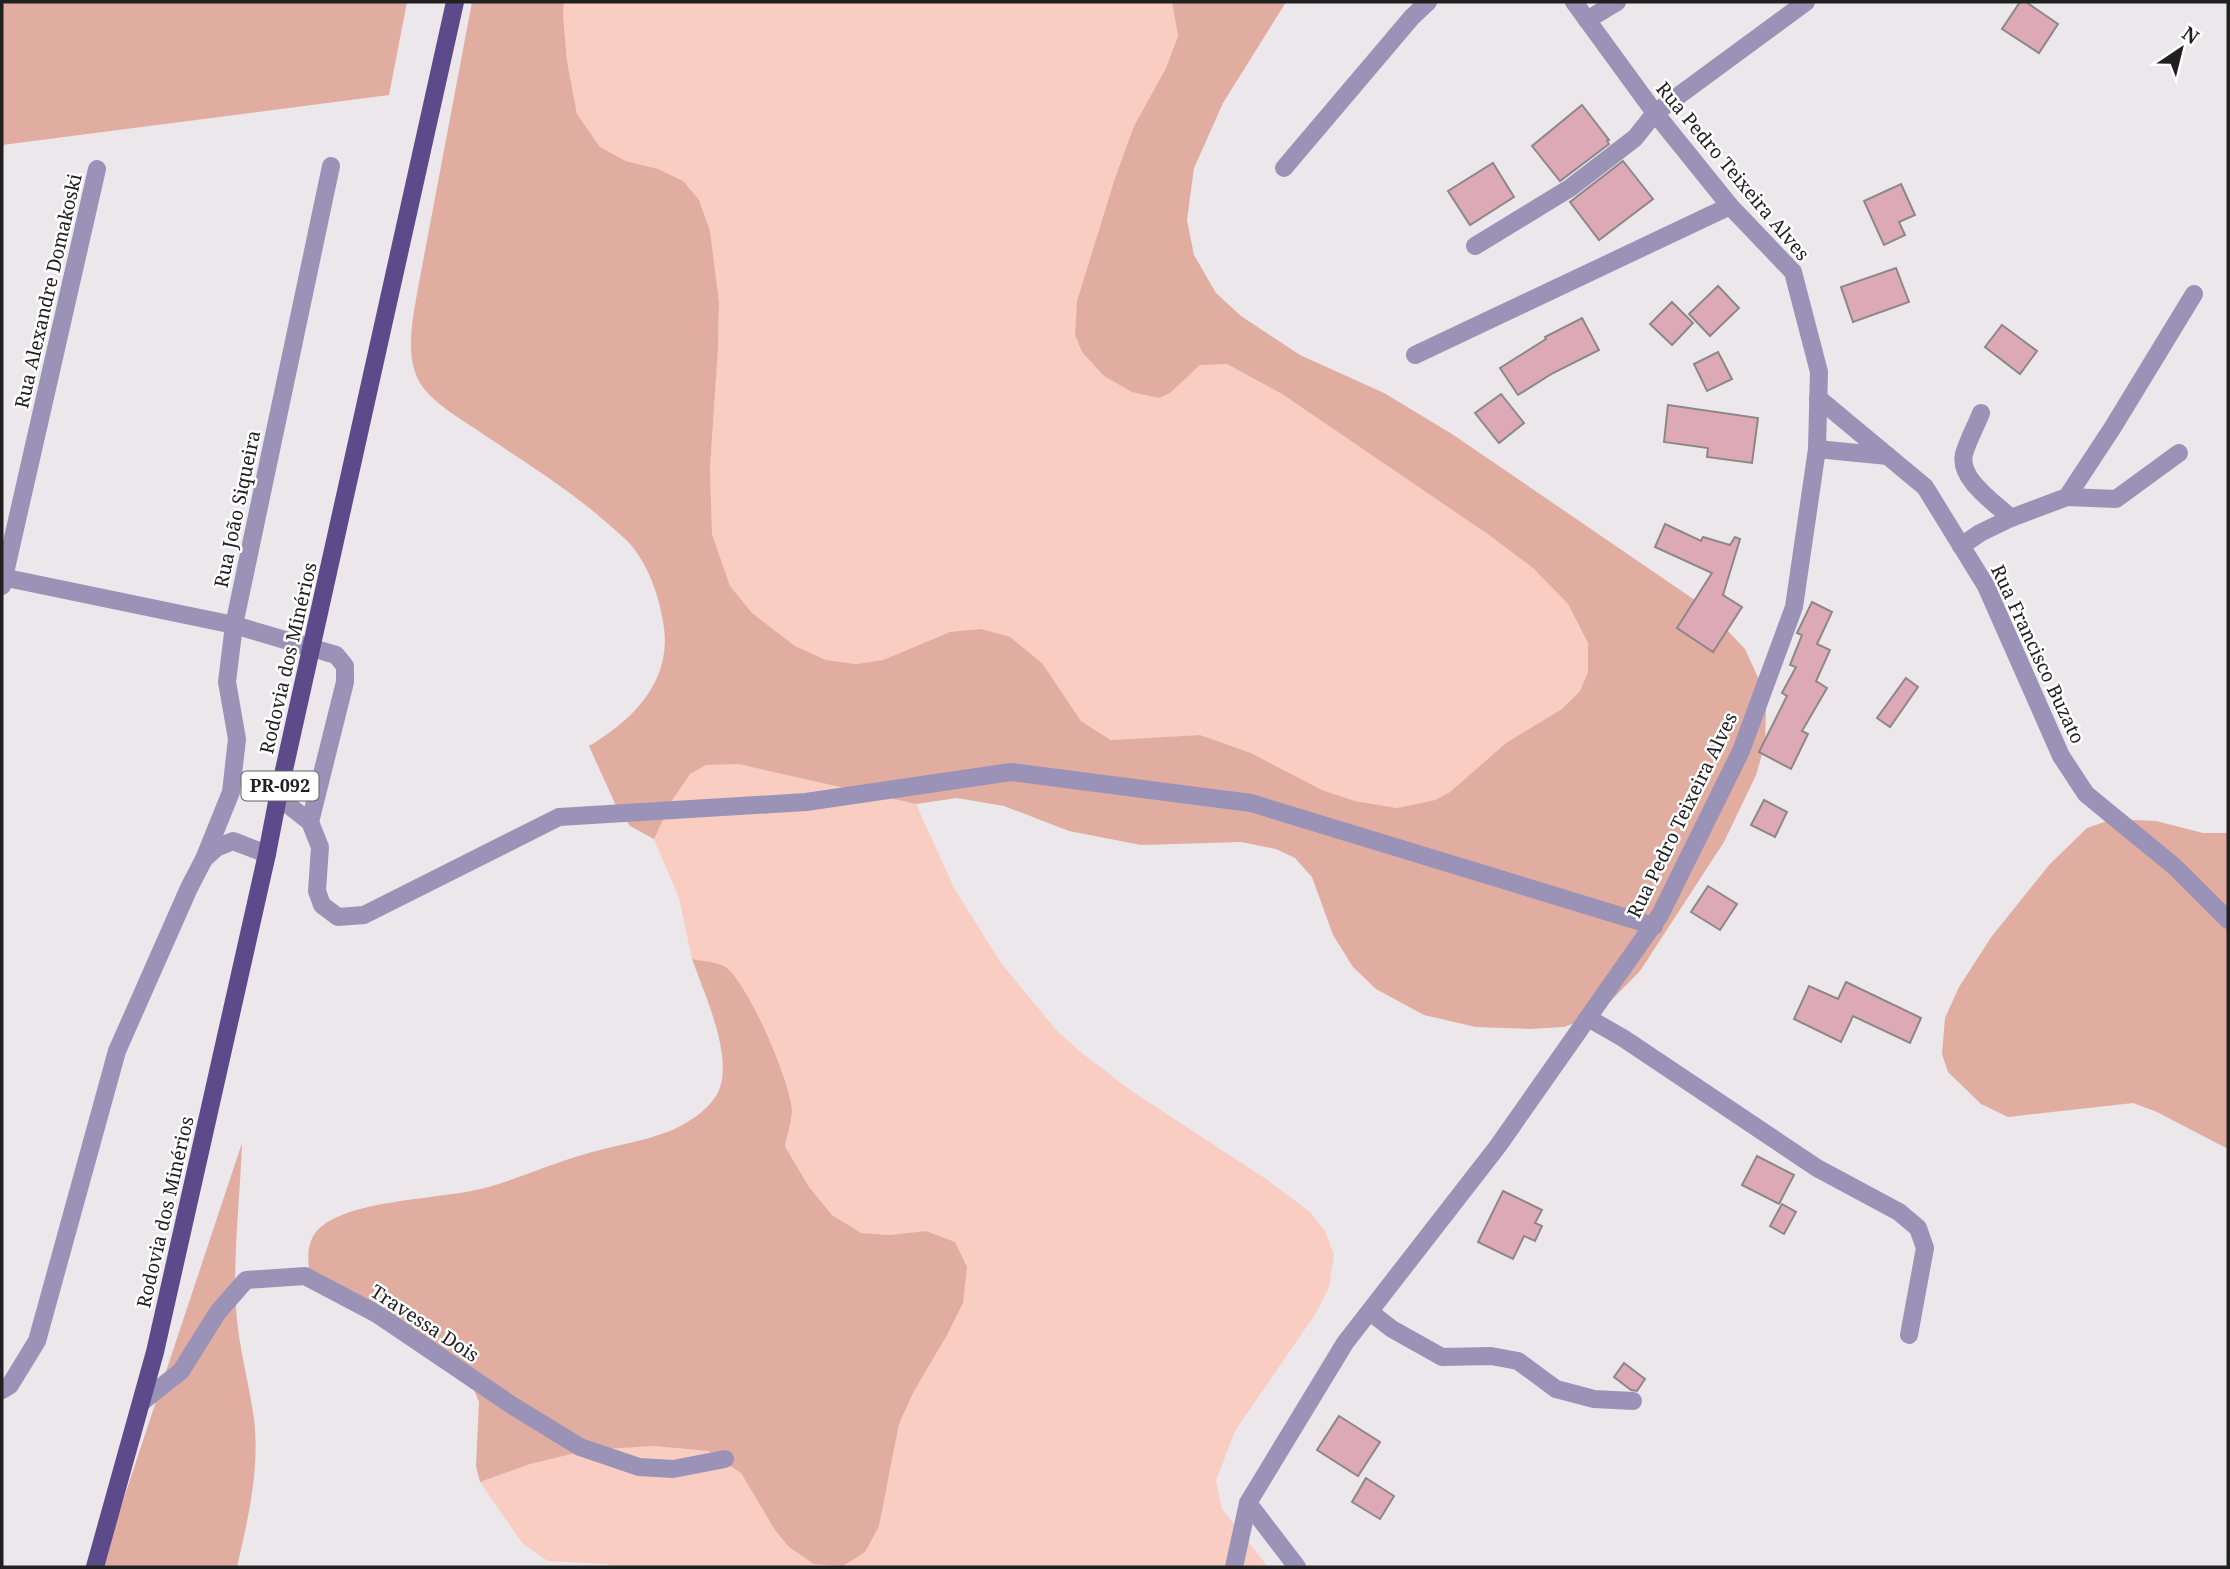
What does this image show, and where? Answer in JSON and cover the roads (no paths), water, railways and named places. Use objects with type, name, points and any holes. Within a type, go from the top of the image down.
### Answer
[{"type":"main road","name":"Rodovia dos Minérios","points":[[95,1567],[100,1557],[158,1338],[455,2]]},
{"type":"street","points":[[1284,168],[1412,17],[1428,2]]},
{"type":"street","name":"Rua Pedro Teixeira Alves","points":[[1234,1567],[1248,1503],[1345,1343],[1498,1146],[1654,926],[1741,751],[1794,607],[1817,450],[1819,372],[1793,272],[1730,206],[1655,113],[1574,2]]},
{"type":"street","points":[[1587,20],[1617,2]]},
{"type":"street","points":[[1475,246],[1570,188],[1635,138],[1655,113],[1806,2]]},
{"type":"street","name":"Rua João Siqueira","points":[[2,1390],[10,1385],[37,1341],[117,1051],[204,859],[231,792],[237,739],[227,682],[234,625],[331,166]]},
{"type":"street","name":"Rua Alexandre Domakoski","points":[[2,580],[97,169]]},
{"type":"street","points":[[1415,355],[1730,206]]},
{"type":"street","points":[[2067,497],[2194,294]]},
{"type":"street","name":"Rua Francisco Buzato","points":[[1818,398],[1925,487],[1986,586],[2061,756],[2087,794],[2175,867],[2228,920]]},
{"type":"street","points":[[1981,413],[1964,454],[1964,468],[1975,483],[2011,518]]},
{"type":"street","points":[[1817,450],[1888,456]]},
{"type":"street","points":[[1961,546],[2011,518],[2067,497],[2116,499],[2179,453]]},
{"type":"street","points":[[2,580],[234,625],[336,655],[345,666],[345,682],[310,822]]},
{"type":"street","points":[[278,797],[310,822],[320,847],[317,891],[322,905],[338,917],[364,915],[559,817],[806,802],[1011,772],[1251,803],[1654,926]]},
{"type":"street","points":[[204,859],[216,848],[233,841],[267,854]]},
{"type":"street","points":[[1588,1018],[1623,1038],[1817,1168],[1899,1212],[1919,1228],[1925,1248],[1909,1335]]},
{"type":"street","name":"Travessa Dois","points":[[142,1402],[181,1371],[218,1312],[246,1280],[305,1276],[377,1314],[513,1406],[580,1447],[639,1467],[673,1469],[725,1460]]},
{"type":"street","points":[[1370,1312],[1392,1329],[1442,1357],[1491,1356],[1518,1362],[1556,1389],[1594,1399],[1633,1401]]},
{"type":"street","points":[[1248,1503],[1297,1567]]}]
